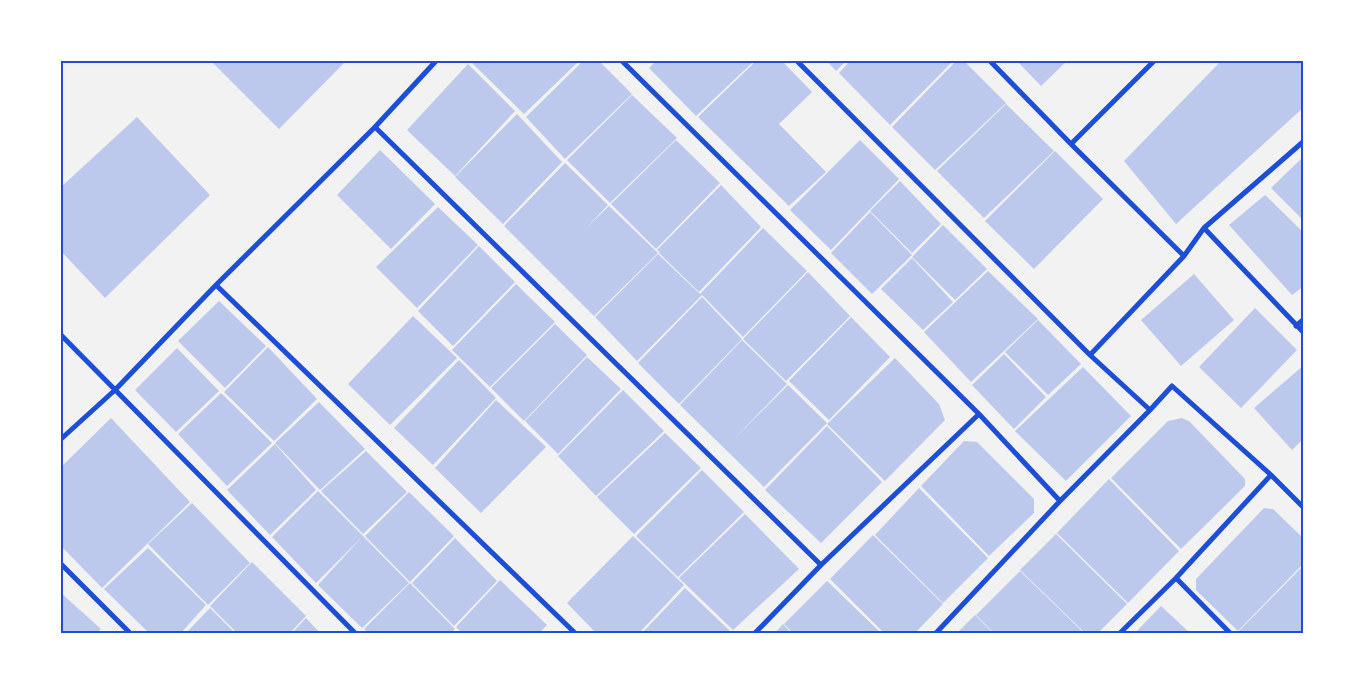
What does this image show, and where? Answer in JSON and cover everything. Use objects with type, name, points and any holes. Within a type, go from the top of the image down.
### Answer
[{"type":"street","points":[[61,439],[115,390],[216,284],[375,127],[436,61]]},
{"type":"street","points":[[622,61],[979,414],[1060,501]]},
{"type":"street","points":[[797,61],[1090,355],[1150,410]]},
{"type":"street","points":[[990,61],[1184,256]]},
{"type":"street","points":[[1071,144],[1154,61]]},
{"type":"street","points":[[375,127],[821,565]]},
{"type":"street","points":[[1090,355],[1184,256],[1204,228],[1304,140]]},
{"type":"street","points":[[1204,228],[1304,333]]},
{"type":"street","points":[[216,284],[575,633]]},
{"type":"street","points":[[1296,326],[1304,319]]},
{"type":"street","points":[[61,335],[355,633]]},
{"type":"street","points":[[936,633],[1060,501],[1172,386],[1271,475],[1304,508]]},
{"type":"street","points":[[754,633],[821,565],[979,414]]},
{"type":"street","points":[[1120,633],[1176,578],[1271,475]]},
{"type":"street","points":[[61,564],[130,633]]},
{"type":"street","points":[[1176,578],[1230,633]]},
{"type":"building","points":[[211,61],[346,61],[279,129]]},
{"type":"building","points":[[470,61],[579,61],[524,114]]},
{"type":"building","points":[[583,61],[599,61],[632,94],[565,159],[526,117]]},
{"type":"building","points":[[656,61],[754,61],[696,116],[649,68]]},
{"type":"building","points":[[756,61],[782,61],[812,92],[779,124],[826,172],[789,206],[698,117]]},
{"type":"building","points":[[827,61],[846,61],[836,71]]},
{"type":"building","points":[[850,61],[953,61],[890,125],[839,73]]},
{"type":"building","points":[[956,61],[964,61],[1006,103],[935,170],[892,127]]},
{"type":"building","points":[[1017,61],[1067,61],[1041,86]]},
{"type":"building","points":[[1221,61],[1304,61],[1304,107],[1176,224],[1124,161]]},
{"type":"building","points":[[468,64],[515,111],[455,176],[407,130]]},
{"type":"building","points":[[632,95],[677,138],[610,203],[567,160]]},
{"type":"building","points":[[1006,104],[1054,151],[984,218],[937,171]]},
{"type":"building","points":[[517,114],[562,162],[503,224],[455,177]]},
{"type":"building","points":[[137,117],[210,195],[105,298],[61,251],[61,187]]},
{"type":"building","points":[[676,140],[720,183],[656,249],[611,204]]},
{"type":"building","points":[[860,140],[899,179],[831,250],[790,210]]},
{"type":"building","points":[[380,150],[435,204],[391,249],[337,195]]},
{"type":"building","points":[[1055,151],[1103,199],[1034,269],[985,221]]},
{"type":"building","points":[[1304,156],[1304,221],[1271,188]]},
{"type":"building","points":[[565,163],[608,205],[587,227],[609,206],[658,253],[594,316],[504,226]]},
{"type":"building","points":[[900,181],[941,224],[912,253],[870,211]]},
{"type":"building","points":[[721,185],[761,227],[699,292],[659,253],[661,250],[659,252],[657,250]]},
{"type":"building","points":[[1265,195],[1304,233],[1304,286],[1292,295],[1229,225]]},
{"type":"building","points":[[438,207],[478,245],[417,308],[376,267]]},
{"type":"building","points":[[870,212],[912,255],[872,294],[831,253]]},
{"type":"building","points":[[943,225],[987,269],[955,300],[912,257]]},
{"type":"building","points":[[763,228],[807,271],[743,337],[702,295],[637,361],[595,317],[658,254],[700,294]]},
{"type":"building","points":[[479,246],[515,282],[453,346],[418,311]]},
{"type":"building","points":[[912,258],[953,302],[923,330],[881,289]]},
{"type":"building","points":[[988,271],[1038,319],[971,382],[924,332]]},
{"type":"building","points":[[808,272],[850,316],[786,381],[743,339]]},
{"type":"building","points":[[1194,274],[1234,320],[1181,366],[1141,320]]},
{"type":"building","points":[[516,284],[555,322],[490,387],[452,350]]},
{"type":"building","points":[[702,297],[742,339],[679,404],[638,363]]},
{"type":"building","points":[[219,301],[266,346],[225,388],[178,341]]},
{"type":"building","points":[[1255,308],[1297,350],[1241,408],[1199,367]]},
{"type":"building","points":[[413,316],[457,358],[390,425],[348,384]]},
{"type":"building","points":[[851,317],[890,357],[829,420],[789,381]]},
{"type":"building","points":[[1038,320],[1081,364],[1048,395],[1005,352]]},
{"type":"building","points":[[555,324],[587,355],[524,421],[491,388]]},
{"type":"building","points":[[742,340],[787,384],[733,440],[788,385],[827,423],[764,487],[680,405]]},
{"type":"building","points":[[268,347],[317,399],[274,441],[224,392]]},
{"type":"building","points":[[177,348],[219,391],[176,432],[135,390]]},
{"type":"building","points":[[1004,354],[1046,397],[1014,429],[972,385]]},
{"type":"building","points":[[587,357],[621,389],[558,454],[525,421]]},
{"type":"building","points":[[895,358],[939,404],[945,420],[885,481],[827,424]]},
{"type":"building","points":[[459,360],[496,398],[433,465],[394,428]]},
{"type":"building","points":[[1304,365],[1304,438],[1292,450],[1254,408]]},
{"type":"building","points":[[1083,367],[1131,416],[1066,481],[1015,431]]},
{"type":"building","points":[[623,390],[664,431],[596,496],[558,456]]},
{"type":"building","points":[[221,393],[272,443],[227,486],[178,434]]},
{"type":"building","points":[[496,400],[546,447],[481,513],[435,468]]},
{"type":"building","points":[[319,402],[365,449],[320,490],[275,443]]},
{"type":"building","points":[[111,418],[190,502],[102,588],[61,546],[61,467]]},
{"type":"building","points":[[1182,418],[1189,421],[1245,479],[1245,486],[1181,549],[1111,478],[1168,421]]},
{"type":"building","points":[[827,426],[882,482],[821,543],[765,490]]},
{"type":"building","points":[[665,433],[701,468],[634,534],[597,497]]},
{"type":"building","points":[[964,441],[977,442],[1034,499],[1034,513],[989,556],[921,486]]},
{"type":"building","points":[[275,444],[316,490],[270,535],[227,490]]},
{"type":"building","points":[[366,451],[407,492],[363,534],[321,491]]},
{"type":"building","points":[[702,470],[744,512],[678,577],[636,536]]},
{"type":"building","points":[[1109,479],[1179,551],[1128,603],[1057,533]]},
{"type":"building","points":[[919,488],[988,558],[943,603],[875,535]]},
{"type":"building","points":[[318,491],[363,536],[316,583],[272,537]]},
{"type":"building","points":[[409,492],[454,536],[410,582],[365,536]]},
{"type":"building","points":[[192,503],[250,563],[208,605],[148,544]]},
{"type":"building","points":[[1264,508],[1273,509],[1304,539],[1304,563],[1238,631],[1196,590],[1196,579]]},
{"type":"building","points":[[745,514],[799,569],[733,630],[679,578]]},
{"type":"building","points":[[1056,534],[1127,604],[1098,633],[1085,633],[1020,570]]},
{"type":"building","points":[[873,535],[943,604],[915,633],[884,633],[830,579]]},
{"type":"building","points":[[363,536],[409,583],[362,628],[318,585]]},
{"type":"building","points":[[633,536],[684,585],[639,633],[596,633],[567,603]]},
{"type":"building","points":[[455,538],[497,581],[454,626],[412,583]]},
{"type":"building","points":[[148,548],[206,605],[181,633],[149,633],[104,589]]},
{"type":"building","points":[[252,562],[306,616],[290,633],[237,633],[210,606]]},
{"type":"building","points":[[1304,565],[1304,633],[1241,633],[1239,631]]},
{"type":"building","points":[[1020,571],[1084,633],[994,633],[976,615]]},
{"type":"building","points":[[500,580],[547,625],[539,633],[462,633],[456,627]]},
{"type":"building","points":[[827,581],[881,633],[793,633],[784,624]]},
{"type":"building","points":[[410,583],[455,629],[451,633],[368,633],[364,629]]},
{"type":"building","points":[[685,588],[730,631],[728,633],[642,633]]},
{"type":"building","points":[[61,593],[101,629],[97,633],[61,633]]},
{"type":"building","points":[[1161,606],[1190,633],[1135,633]]},
{"type":"building","points":[[210,608],[235,633],[186,633]]},
{"type":"building","points":[[975,615],[993,633],[957,633]]},
{"type":"building","points":[[306,618],[320,633],[292,633]]},
{"type":"building","points":[[783,624],[791,633],[775,633]]}]
